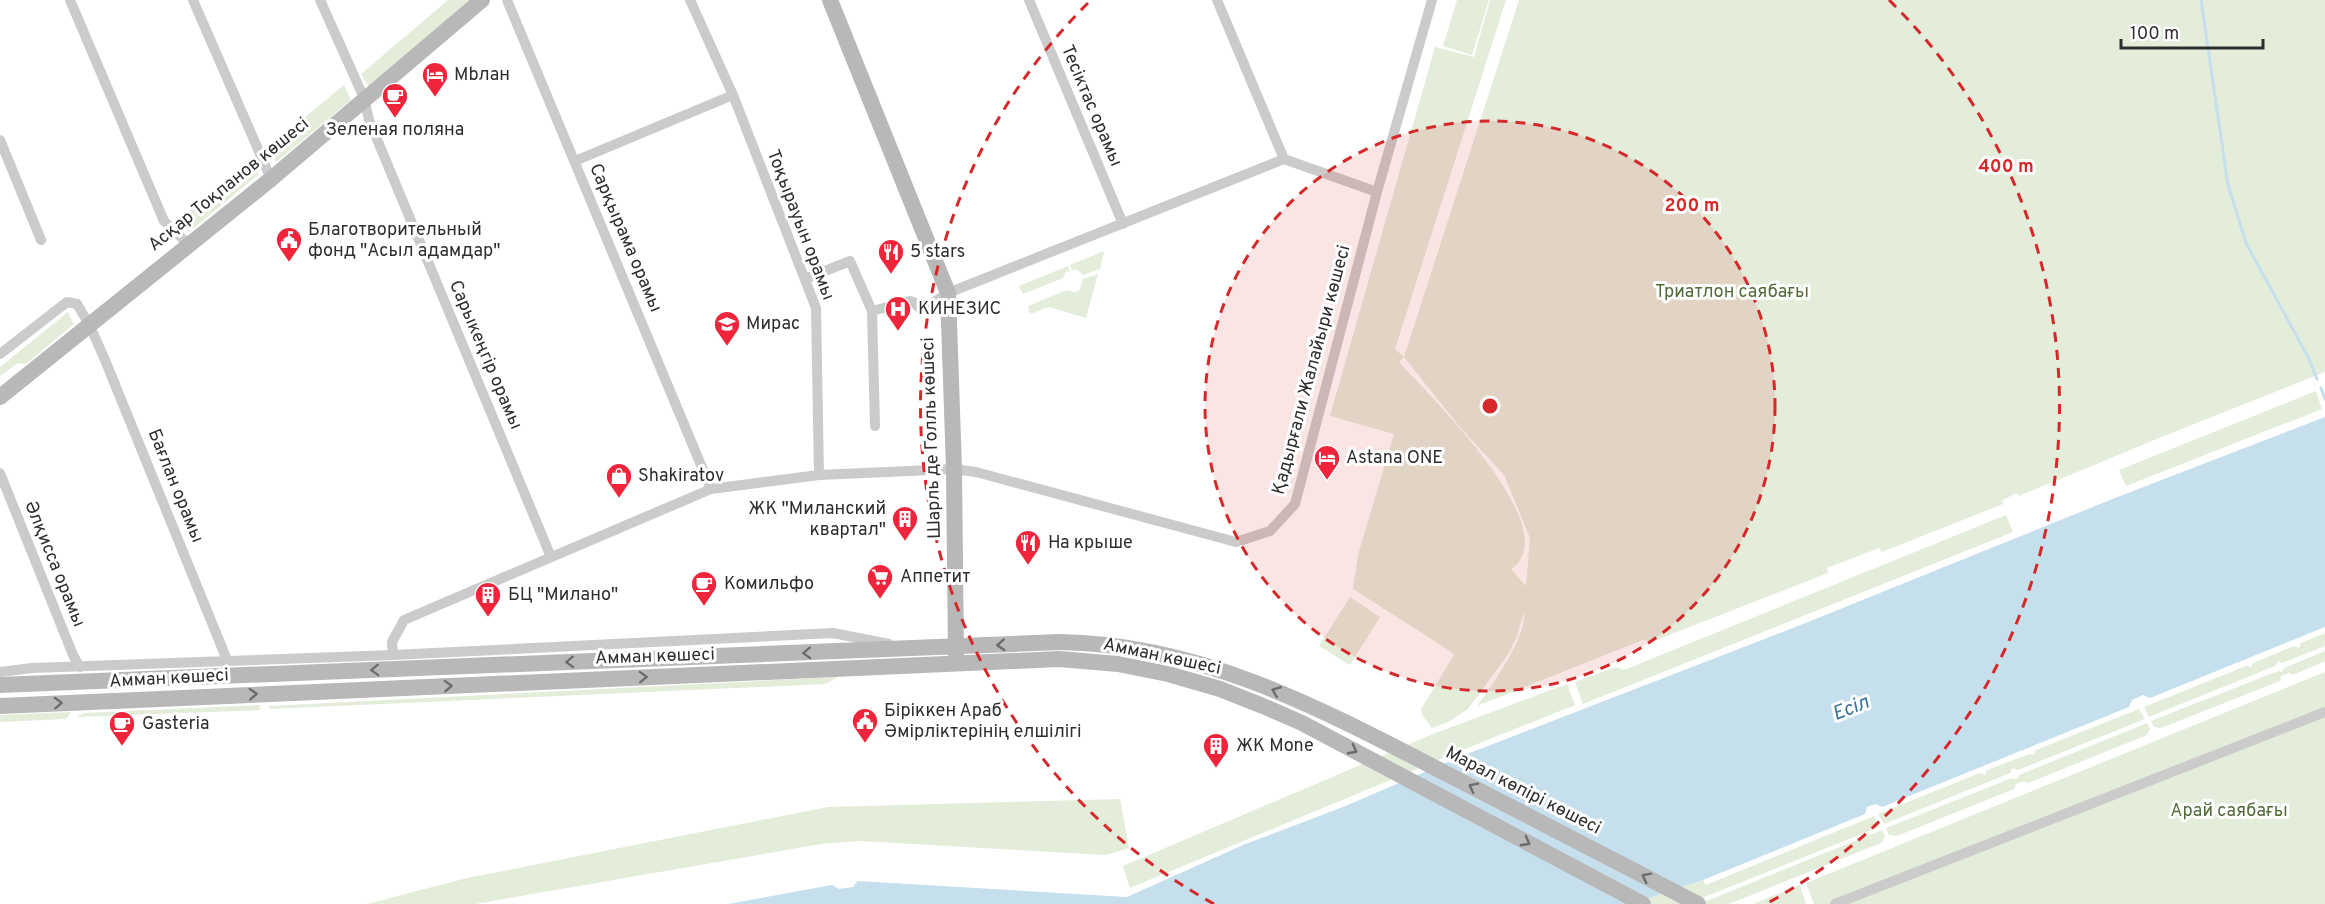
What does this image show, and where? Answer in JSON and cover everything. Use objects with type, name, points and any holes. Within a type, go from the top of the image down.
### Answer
[{"type":"main road","name":"Асқар Тоқпанов көшесі","points":[[0,398],[271,178],[482,0]]},
{"type":"main road","name":"Шарль де Голль көшесі","points":[[830,0],[948,293],[954,469],[956,664]]},
{"type":"main road","name":"Амман көшесі","points":[[0,685],[1060,642],[1142,648],[1221,670],[1330,713]]},
{"type":"main road","name":"Амман көшесі","points":[[0,706],[1059,659],[1118,663],[1220,689],[1302,723],[1643,904]]},
{"type":"main road","name":"Марал көпірі көшесі","points":[[1330,713],[1698,904]]},
{"type":"street","points":[[70,0],[164,221],[188,244]]},
{"type":"street","points":[[193,0],[271,178]]},
{"type":"street","name":"Сарыкеңгір орамы","points":[[320,0],[364,98],[369,120],[551,557]]},
{"type":"street","name":"Сарқырама орамы","points":[[507,0],[711,489]]},
{"type":"street","name":"Тоқырауын орамы","points":[[690,0],[733,95],[816,308],[819,475]]},
{"type":"street","name":"Тесіктас орамы","points":[[1029,0],[1123,224]]},
{"type":"street","points":[[1217,0],[1284,159]]},
{"type":"street","name":"Қадырғали Жалайыри көшесі","points":[[393,655],[392,642],[404,621],[711,489],[819,475],[954,469],[976,472],[1236,542],[1270,531],[1295,504],[1377,192],[1432,0]]},
{"type":"street","points":[[575,161],[733,95]]},
{"type":"street","points":[[0,140],[41,240]]},
{"type":"street","points":[[872,311],[910,302],[925,308],[948,293],[1284,159],[1377,192]]},
{"type":"street","points":[[805,279],[850,261],[872,311],[875,426]]},
{"type":"street","name":"Бағлан орамы","points":[[0,354],[67,302],[77,304],[90,326],[227,660]]},
{"type":"street","name":"Әлқисса орамы","points":[[0,473],[73,655],[80,666]]},
{"type":"street","name":"Амман көшесі","points":[[0,672],[80,666],[393,655],[833,633],[912,649]]},
{"type":"street","points":[[1834,904],[2325,712]]},
{"type":"green space","points":[[448,0],[474,0],[369,87],[361,74]]},
{"type":"green space","points":[[1457,0],[1489,0],[1472,55],[1443,46]]},
{"type":"green space","name":"Триатлон саябағы","points":[[1490,0],[1506,0],[1395,349],[1404,357],[1519,0],[2325,0],[2325,372],[2019,496],[2017,493],[2002,500],[2003,504],[1882,552],[1879,548],[1827,568],[1828,573],[1651,642],[1643,640],[1477,706],[1514,647],[1520,634],[1524,612],[1517,636],[1507,656],[1468,709],[1448,722],[1432,728],[1422,715],[1421,709],[1454,655],[1353,589],[1358,555],[1394,434],[1330,416],[1435,47],[1474,57]],"holes":[[[1404,357],[1459,426],[1504,475],[1530,538],[1526,586],[1511,569],[1524,550],[1522,525],[1508,495],[1487,462],[1462,431],[1399,362]]]},
{"type":"green space","points":[[344,85],[351,100],[276,162],[269,147]]},
{"type":"green space","points":[[251,160],[259,174],[189,232],[179,218]]},
{"type":"green space","points":[[1104,251],[1100,269],[1083,275],[1078,270],[1072,270],[1070,265]]},
{"type":"green space","points":[[1068,266],[1070,271],[1066,272],[1063,278],[1023,294],[1019,286]]},
{"type":"green space","points":[[1098,274],[1086,318],[1049,307],[1030,314],[1028,306],[1067,290],[1079,291],[1083,279]]},
{"type":"green space","points":[[68,312],[74,324],[26,364],[18,363],[0,376],[0,367]]},
{"type":"green space","points":[[2316,391],[2322,409],[2126,486],[2119,470]]},
{"type":"green space","points":[[2006,515],[2013,532],[1583,704],[1575,682],[1616,667],[1624,670]]},
{"type":"green space","points":[[1350,597],[1380,617],[1350,665],[1319,646]]},
{"type":"green space","points":[[2325,633],[2325,646],[2282,663],[2278,661],[2275,666],[2149,717],[2144,707],[2246,666],[2251,667],[2253,663],[2294,646],[2299,648],[2301,643]]},
{"type":"green space","points":[[2325,651],[2325,661],[2293,675],[2289,673],[2281,676],[2280,681],[2161,728],[2154,727],[2151,721],[2278,671],[2282,672],[2284,668]]},
{"type":"green space","name":"Арай саябағы","points":[[2325,672],[2325,904],[1814,904],[1806,883]]},
{"type":"green space","points":[[838,677],[826,684],[270,709],[269,706]]},
{"type":"green space","points":[[1567,684],[1575,705],[1130,888],[1123,866],[1433,734]]},
{"type":"green space","points":[[260,705],[260,710],[77,717],[84,713]]},
{"type":"green space","points":[[2139,709],[2145,719],[2018,770],[2012,768],[2010,773],[1884,824],[1878,814],[1980,773],[1985,775],[1987,770],[2029,754],[2034,755],[2036,750]]},
{"type":"green space","points":[[71,712],[66,719],[0,722],[0,715]]},
{"type":"green space","points":[[2147,723],[2150,729],[2147,735],[2028,783],[2023,781],[2016,784],[2014,789],[1897,836],[1889,835],[1886,828],[2012,778],[2017,779],[2019,775]]},
{"type":"green space","points":[[1120,799],[1129,848],[1106,855],[860,841],[821,844],[475,904],[367,904],[467,878],[828,807]]},
{"type":"green space","points":[[1874,816],[1879,827],[1687,904],[1631,904],[1703,880],[1706,885]]},
{"type":"green space","points":[[1882,830],[1885,836],[1881,843],[1729,904],[1699,904]]},
{"type":"green space","points":[[1800,885],[1806,904],[1753,904]]},
{"type":"water","name":"Есіл","points":[[2325,417],[2325,627],[2150,698],[2143,695],[2132,700],[2129,707],[1882,807],[1876,804],[1867,807],[1865,814],[1703,880],[1631,904],[728,904],[832,885],[839,889],[853,887],[858,881],[1127,897],[1243,845],[1343,807],[1462,756],[1803,624],[2115,498]]},
{"type":"waterway","points":[[2201,0],[2228,185],[2246,243],[2309,359],[2317,379]]},
{"type":"waterway","points":[[2321,388],[2325,399]]},
{"type":"place","name":"Мbлан","points":[[435,98]]},
{"type":"place","name":"Зеленая поляна","points":[[395,119]]},
{"type":"place","name":"Благотворительный фонд \"Асыл адамдар\"","points":[[289,263]]},
{"type":"place","name":"5 stars","points":[[891,275]]},
{"type":"place","name":"КИНЕЗИС","points":[[898,332]]},
{"type":"place","name":"Мирас","points":[[727,347]]},
{"type":"place","name":"Astana ONE","points":[[1327,481]]},
{"type":"place","name":"Shakiratov","points":[[619,499]]},
{"type":"place","name":"ЖК \"Миланский квартал\"","points":[[905,542]]},
{"type":"place","name":"На крыше","points":[[1028,566]]},
{"type":"place","name":"Аппетит","points":[[880,600]]},
{"type":"place","name":"Комильфо","points":[[704,607]]},
{"type":"place","name":"БЦ \"Милано\"","points":[[488,618]]},
{"type":"place","name":"Біріккен Араб Әмірліктерінің елшілігі","points":[[865,744]]},
{"type":"place","name":"Gasteria","points":[[122,747]]},
{"type":"place","name":"ЖК Mone","points":[[1216,769]]}]
